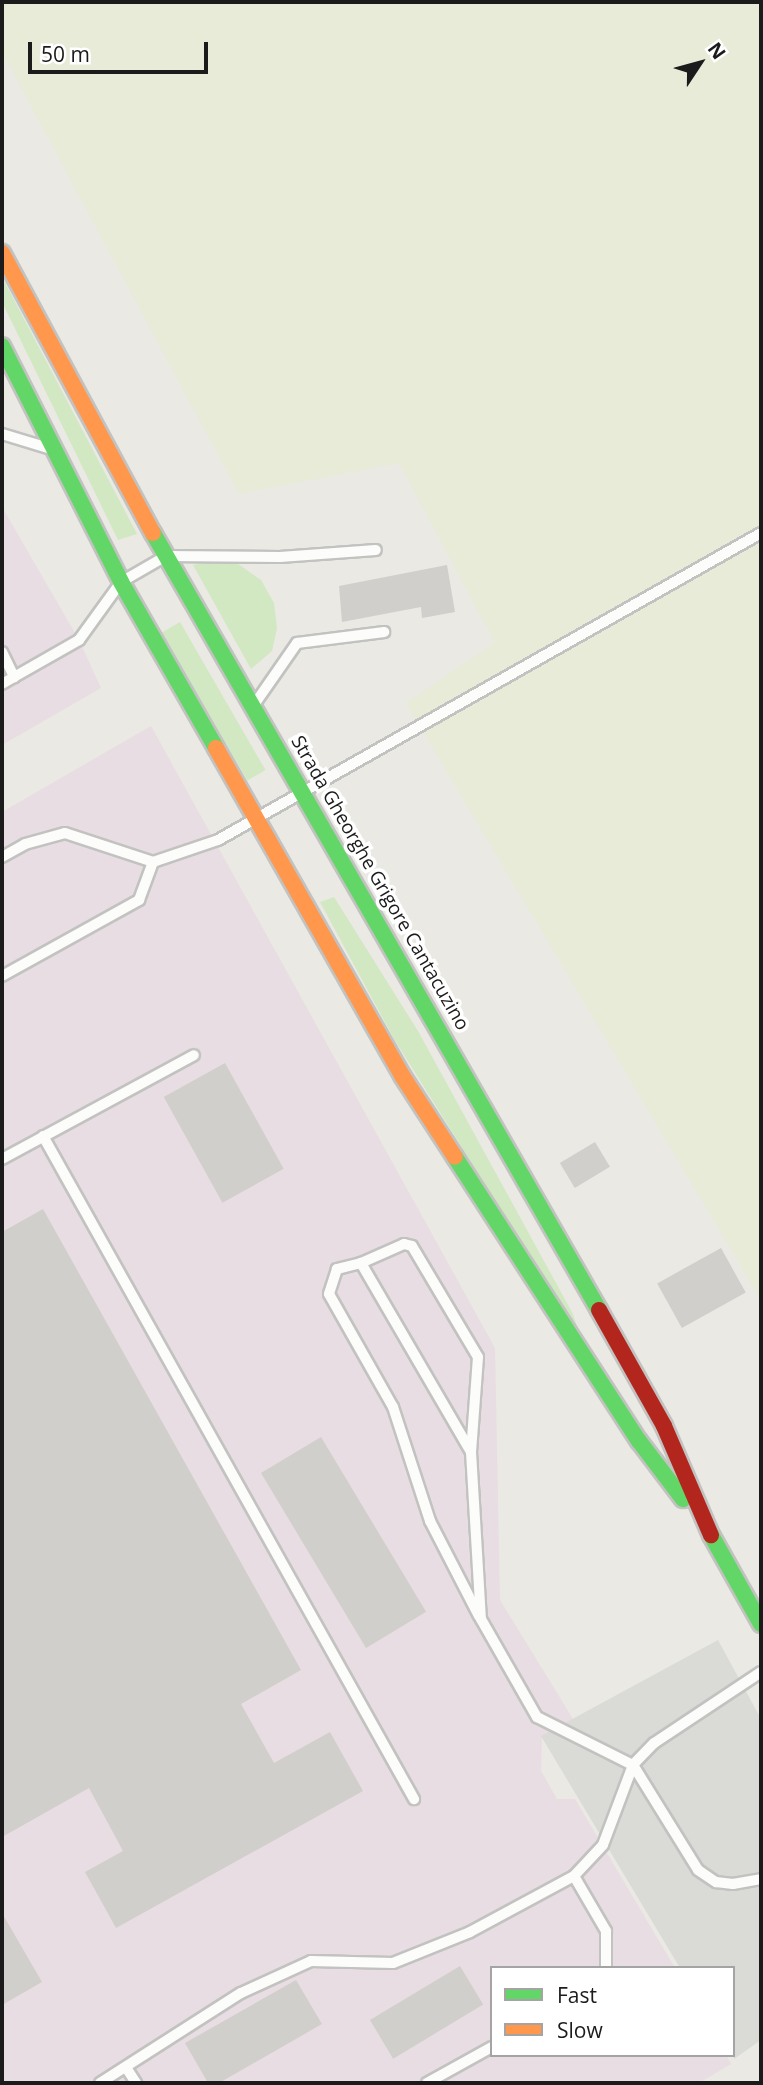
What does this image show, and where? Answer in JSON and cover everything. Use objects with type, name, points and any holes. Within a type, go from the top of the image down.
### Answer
[{"type":"main road","name":"Strada Gheorghe Grigore Cantacuzino","points":[[2,253],[166,556],[494,1121],[664,1426],[713,1539],[761,1624]]},
{"type":"main road","name":"Strada Gheorghe Grigore Cantacuzino","points":[[2,346],[121,582],[403,1077],[639,1441],[713,1539]]},
{"type":"lane","points":[[2,433],[54,450]]},
{"type":"lane","points":[[2,857],[65,833],[153,862],[218,840],[761,533]]},
{"type":"lane","points":[[2,684],[79,640],[121,582],[166,556],[280,557],[376,550]]},
{"type":"lane","points":[[253,706],[297,643],[384,632]]},
{"type":"lane","points":[[2,652],[14,677]]},
{"type":"lane","points":[[2,976],[139,900],[153,862]]},
{"type":"lane","points":[[2,1159],[194,1055]]},
{"type":"lane","points":[[43,1136],[414,1799]]},
{"type":"lane","points":[[481,1619],[471,1452],[479,1361],[412,1246],[404,1244],[361,1263],[337,1269],[329,1294],[393,1407],[430,1521],[481,1619],[537,1717],[633,1765],[698,1871],[716,1882],[733,1884],[761,1879]]},
{"type":"lane","points":[[361,1263],[471,1452]]},
{"type":"lane","points":[[100,2083],[127,2069],[241,1993],[311,1961],[393,1963],[470,1932],[574,1876],[603,1844],[633,1765],[654,1743],[761,1672]]},
{"type":"lane","points":[[574,1876],[606,1931],[606,1966]]},
{"type":"lane","points":[[427,2083],[490,2048]]},
{"type":"lane","points":[[127,2069],[136,2083]]},
{"type":"shaded area","points":[[2,507],[79,640],[101,688],[2,745]]},
{"type":"shaded area","points":[[151,726],[495,1348],[500,1600],[573,1719],[542,1736],[541,1771],[557,1799],[575,1799],[674,1966],[490,1966],[490,2057],[727,2057],[731,2064],[699,2083],[2,2083],[2,812]]},
{"type":"shaded area","points":[[718,1640],[761,1719],[761,2040],[734,2059],[735,1966],[679,1966],[541,1736]]},
{"type":"green space","points":[[2,2],[761,2],[761,1300],[406,703],[495,643],[399,463],[239,494],[2,52]]},
{"type":"green space","points":[[2,277],[137,534],[118,540],[2,302]]},
{"type":"green space","points":[[219,560],[238,564],[261,580],[274,603],[277,628],[272,651],[251,669],[193,565]]},
{"type":"green space","points":[[180,622],[266,770],[247,781],[162,632]]},
{"type":"green space","points":[[334,897],[418,1031],[573,1314],[581,1338],[394,1039],[320,902]]},
{"type":"building","points":[[447,565],[455,612],[422,618],[421,607],[342,622],[339,586]]},
{"type":"building","points":[[225,1063],[284,1169],[222,1203],[164,1097]]},
{"type":"building","points":[[595,1142],[610,1167],[575,1188],[560,1163]]},
{"type":"building","points":[[43,1209],[301,1670],[241,1704],[274,1763],[330,1732],[363,1791],[116,1928],[85,1872],[123,1851],[89,1788],[2,1837],[2,1232]]},
{"type":"building","points":[[721,1248],[746,1293],[682,1328],[657,1283]]},
{"type":"building","points":[[321,1437],[426,1612],[366,1648],[261,1473]]},
{"type":"building","points":[[2,1913],[42,1982],[2,2005]]},
{"type":"building","points":[[460,1966],[483,2005],[393,2059],[370,2020]]},
{"type":"building","points":[[296,1980],[322,2024],[219,2083],[208,2083],[185,2043]]},
{"type":"traffic: fast","points":[[2,346],[121,582],[216,748]]},
{"type":"traffic: fast","points":[[153,533],[599,1310]]},
{"type":"traffic: fast","points":[[455,1157],[639,1441],[683,1499]]},
{"type":"traffic: fast","points":[[711,1535],[761,1624]]},
{"type":"traffic: slow","points":[[2,253],[153,533]]},
{"type":"traffic: slow","points":[[216,748],[403,1077],[455,1157]]},
{"type":"traffic: jam","points":[[599,1310],[664,1426],[711,1535]]}]
